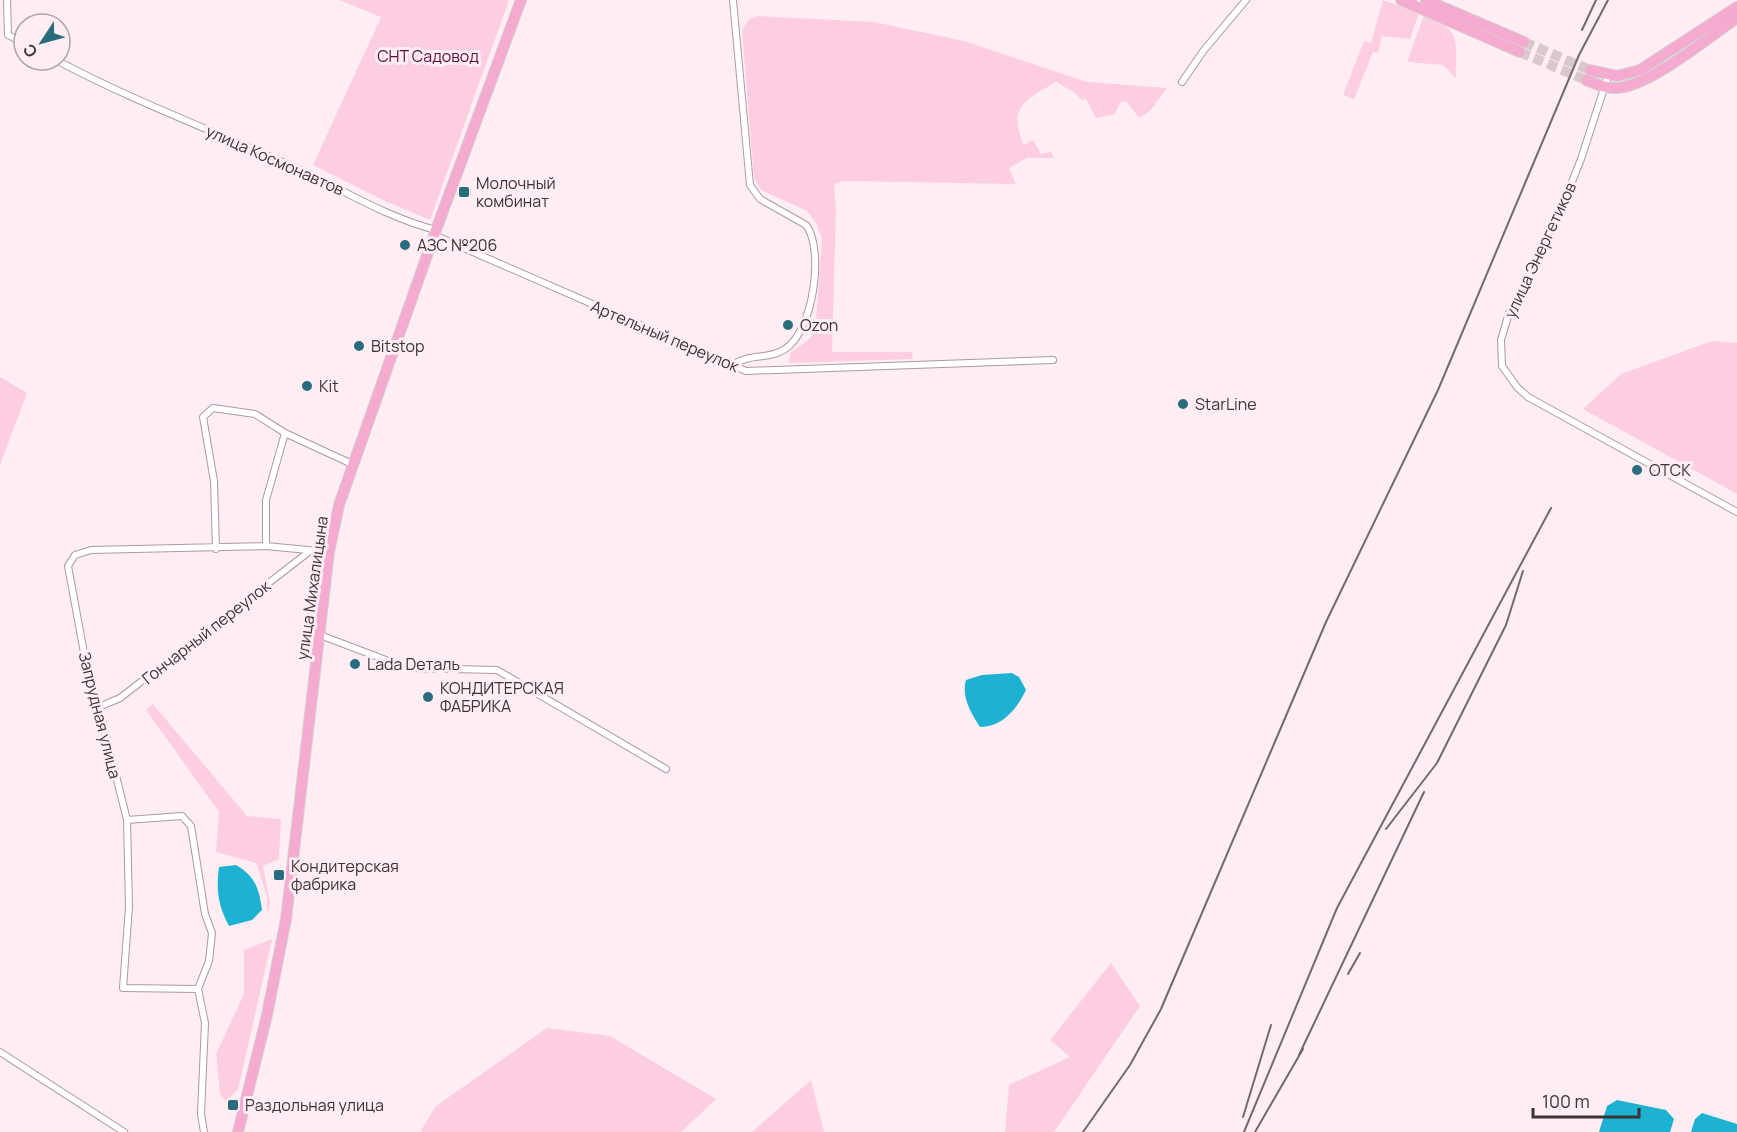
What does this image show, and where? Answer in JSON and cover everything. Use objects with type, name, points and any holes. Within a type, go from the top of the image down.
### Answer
[{"type":"main road","name":"улица Михалицына","points":[[237,1132],[267,1015],[286,919],[329,552],[339,505],[435,233],[521,0]]},
{"type":"main road","points":[[1401,0],[1522,47],[1426,0]]},
{"type":"main road","points":[[1607,82],[1640,70],[1737,7]]},
{"type":"main road","points":[[1588,75],[1624,87],[1644,80],[1737,18]]},
{"type":"street","points":[[7,0],[8,35],[12,37]]},
{"type":"street","points":[[733,0],[750,185],[760,199],[806,225],[811,232],[814,244],[812,304],[798,338],[783,351],[750,356],[733,365]]},
{"type":"street","points":[[1182,82],[1204,50],[1246,0]]},
{"type":"street","name":"улица Космонавтов","points":[[72,69],[113,91],[293,166],[393,216],[435,233]]},
{"type":"street","name":"улица Энергетиков","points":[[1607,82],[1557,220],[1509,313],[1501,340],[1502,366],[1516,387],[1528,397],[1737,512]]},
{"type":"street","name":"Артельный переулок","points":[[435,233],[746,371],[1053,360]]},
{"type":"street","points":[[216,549],[214,481],[203,417],[213,408],[255,414],[285,433],[352,464]]},
{"type":"street","points":[[266,546],[266,500],[285,433]]},
{"type":"street","name":"Запрудная улица","points":[[198,989],[123,988],[129,907],[127,820],[99,707],[91,691],[68,566],[75,555],[91,550],[216,549],[266,546],[329,552]]},
{"type":"street","name":"Гончарный переулок","points":[[99,707],[120,698],[310,551]]},
{"type":"street","points":[[320,635],[407,668],[497,670],[666,769]]},
{"type":"street","points":[[127,820],[182,816],[191,826],[205,914],[212,933],[209,961],[198,989],[205,1023],[201,1114],[204,1132]]},
{"type":"street","points":[[0,1052],[123,1132]]},
{"type":"green space","name":"СНТ Садовод","points":[[339,0],[509,0],[430,220],[385,201],[313,165],[381,17]]},
{"type":"green space","points":[[1383,0],[1419,13],[1410,39],[1382,36],[1378,53],[1373,52],[1354,99],[1343,95],[1364,41],[1371,43]]},
{"type":"green space","points":[[1424,15],[1445,26],[1451,32],[1456,45],[1456,78],[1443,65],[1407,62]]},
{"type":"green space","points":[[758,16],[874,22],[964,41],[1087,82],[1167,88],[1150,111],[1139,118],[1126,101],[1120,103],[1115,114],[1096,118],[1086,99],[1082,100],[1074,92],[1056,82],[1036,94],[1022,106],[1018,113],[1019,132],[1024,145],[1033,140],[1041,154],[1051,152],[1054,158],[1027,158],[1009,168],[1016,184],[843,181],[834,185],[836,210],[832,352],[912,352],[913,359],[789,363],[790,353],[815,332],[822,239],[816,223],[807,211],[761,190],[754,177],[742,31],[749,19]]},
{"type":"green space","points":[[1712,341],[1737,343],[1737,494],[1583,409],[1621,374]]},
{"type":"green space","points":[[0,377],[27,393],[0,465]]},
{"type":"green space","points":[[153,704],[247,816],[281,819],[279,859],[263,866],[270,903],[267,913],[267,896],[256,863],[216,852],[219,812],[146,710]]},
{"type":"green space","points":[[272,939],[238,1090],[225,1101],[220,1094],[216,1054],[244,994],[244,950]]},
{"type":"green space","points":[[1111,963],[1140,1006],[1054,1132],[1005,1132],[1009,1085],[1070,1057],[1050,1040]]},
{"type":"green space","points":[[547,1028],[610,1036],[716,1099],[681,1132],[420,1132],[436,1106]]},
{"type":"green space","points":[[811,1080],[824,1132],[752,1132]]},
{"type":"water","points":[[1012,673],[1019,677],[1026,690],[1022,697],[1008,716],[995,724],[980,727],[966,699],[966,680],[982,675]]},
{"type":"water","points":[[236,865],[255,883],[262,910],[252,920],[229,926],[222,912],[219,898],[219,867]]},
{"type":"water","points":[[1617,1100],[1666,1110],[1674,1119],[1670,1132],[1599,1132],[1607,1106]]},
{"type":"water","points":[[1702,1113],[1737,1124],[1737,1132],[1691,1132],[1695,1119]]},
{"type":"tunnel","points":[[1524,42],[1590,70]]},
{"type":"tunnel","points":[[1520,52],[1586,80]]},
{"type":"railway","points":[[1582,30],[1596,0]]},
{"type":"railway","points":[[1083,1132],[1130,1065],[1161,1009],[1326,622],[1438,390],[1579,55],[1608,0]]},
{"type":"railway","points":[[1244,1132],[1337,908],[1551,508]]},
{"type":"railway","points":[[1386,829],[1437,763],[1506,625],[1523,571]]},
{"type":"railway","points":[[1299,1055],[1424,792]]},
{"type":"railway","points":[[1348,974],[1360,953]]},
{"type":"railway","points":[[1243,1117],[1271,1025]]},
{"type":"railway","points":[[1255,1132],[1303,1049]]},
{"type":"place","name":"Молочный комбинат","points":[[464,192]]},
{"type":"place","name":"АЗС №206","points":[[405,245]]},
{"type":"place","name":"Ozon","points":[[788,325]]},
{"type":"place","name":"Bitstop","points":[[359,346]]},
{"type":"place","name":"Kit","points":[[307,386]]},
{"type":"place","name":"StarLine","points":[[1183,404]]},
{"type":"place","name":"ОТСК","points":[[1637,470]]},
{"type":"place","name":"Lada Dеталь","points":[[355,664]]},
{"type":"place","name":"КОНДИТЕРСКАЯ ФАБРИКА","points":[[428,697]]},
{"type":"place","name":"Кондитерская фабрика","points":[[279,875]]},
{"type":"place","name":"Раздольная улица","points":[[233,1105]]}]
